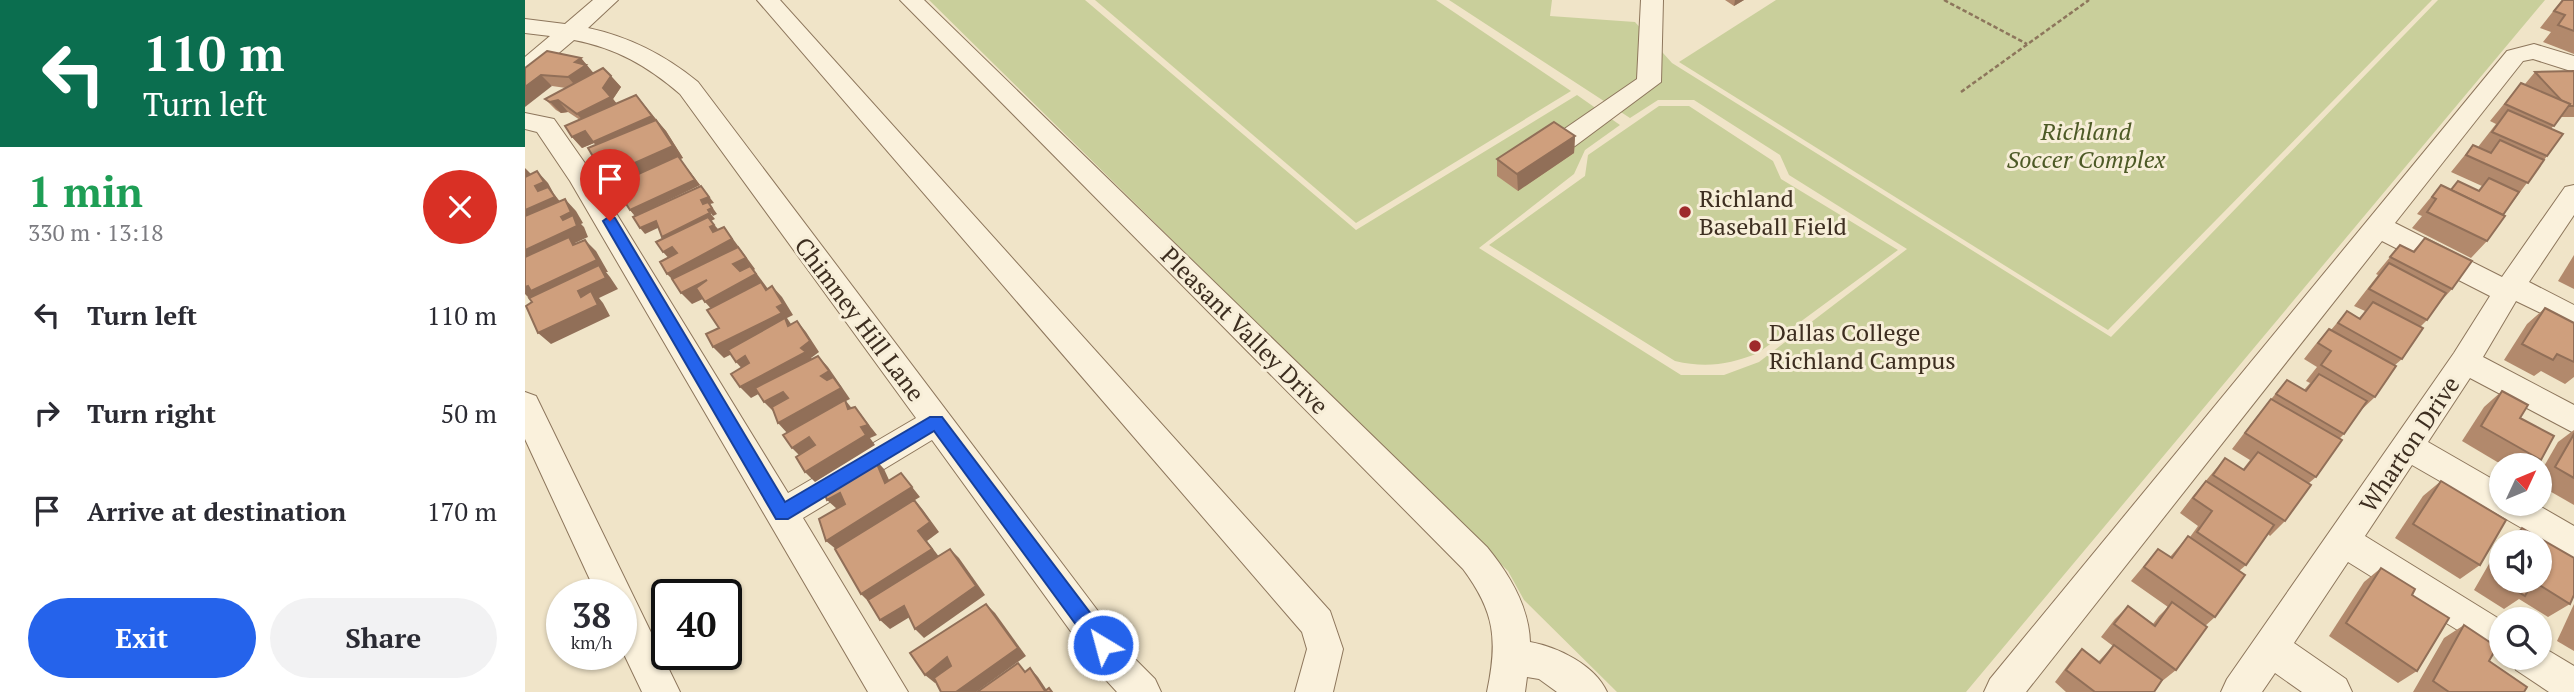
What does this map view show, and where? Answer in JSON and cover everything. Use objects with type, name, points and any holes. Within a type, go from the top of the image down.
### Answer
[{"type":"street","points":[[525,70],[607,0]]},
{"type":"street","points":[[768,0],[1317,623],[1325,649],[1314,692]]},
{"type":"street","name":"Pleasant Valley Drive","points":[[911,0],[1475,558],[1503,600],[1512,628],[1514,657],[1506,692]]},
{"type":"street","points":[[1566,140],[1649,82],[1652,0]]},
{"type":"street","name":"Chimney Hill Lane","points":[[525,26],[602,36],[666,66],[689,88],[1119,668],[1142,692]]},
{"type":"street","points":[[2003,692],[2515,56],[2534,51],[2574,64]]},
{"type":"street","points":[[525,121],[545,125],[563,148],[621,239],[889,692]]},
{"type":"street","name":"Wharton Drive","points":[[2240,692],[2465,362],[2509,289],[2569,211]]},
{"type":"street","points":[[2379,227],[2574,318]]},
{"type":"street","points":[[2465,362],[2574,420]]},
{"type":"street","points":[[525,405],[607,579]]},
{"type":"street","points":[[782,513],[936,422]]},
{"type":"street","points":[[2407,446],[2489,494]]},
{"type":"street","points":[[2527,516],[2574,543]]},
{"type":"street","points":[[2343,540],[2489,632]]},
{"type":"street","points":[[637,642],[661,692]]},
{"type":"street","points":[[2270,648],[2333,692]]},
{"type":"street","points":[[1514,657],[1547,663],[1588,692]]},
{"type":"street","points":[[2548,670],[2574,687]]},
{"type":"path","points":[[1944,0],[2027,44]]},
{"type":"path","points":[[1961,92],[2089,0]]},
{"type":"green space","points":[[929,0],[1085,0],[1356,230],[1577,95],[1620,125],[1585,150],[1574,174],[1479,248],[1681,375],[1724,375],[1759,362],[1907,249],[1789,175],[1780,155],[1694,100],[1658,100],[1630,118],[1449,0],[1552,0],[1550,16],[1635,22],[1672,63],[2111,337],[2438,0],[2545,0],[1966,692],[1617,692],[1524,600],[1508,571]]},
{"type":"green space","points":[[1095,0],[1436,0],[1571,91],[1356,223]]},
{"type":"green space","name":"Richland Soccer Complex","points":[[1776,0],[2432,0],[2108,330],[1679,62]]},
{"type":"green space","name":"Richland Baseball Field","points":[[1659,106],[1689,106],[1773,161],[1781,179],[1898,250],[1758,353],[1727,363],[1707,365],[1675,361],[1489,245],[1585,176],[1588,155]]},
{"type":"building","points":[[2563,0],[2574,0],[2574,31],[2558,25],[2565,15],[2554,11]]},
{"type":"building","points":[[547,51],[581,58],[575,62],[586,65],[568,77],[541,75],[525,87],[525,68]]},
{"type":"building","points":[[603,68],[611,76],[603,88],[611,97],[577,114],[558,100],[550,102],[545,99]]},
{"type":"building","points":[[2574,71],[2574,106],[2562,101],[2535,72]]},
{"type":"building","points":[[2521,83],[2570,104],[2554,126],[2505,104]]},
{"type":"building","points":[[636,95],[652,116],[593,142],[585,131],[572,137],[565,126]]},
{"type":"building","points":[[2508,110],[2563,134],[2547,156],[2492,132]]},
{"type":"building","points":[[656,120],[673,146],[619,170],[609,154],[595,160],[588,148]]},
{"type":"building","points":[[1554,122],[1575,136],[1517,174],[1497,159]]},
{"type":"building","points":[[2500,140],[2544,160],[2528,183],[2466,155],[2473,145],[2491,153]]},
{"type":"building","points":[[678,156],[695,180],[630,210],[614,185]]},
{"type":"building","points":[[537,171],[544,182],[535,186],[538,191],[548,187],[555,197],[525,210],[525,177]]},
{"type":"building","points":[[2489,178],[2519,192],[2503,215],[2451,190],[2458,181],[2479,191]]},
{"type":"building","points":[[2441,185],[2505,216],[2487,241],[2427,212],[2436,199],[2432,197]]},
{"type":"building","points":[[701,186],[709,197],[701,200],[703,204],[708,202],[712,208],[708,210],[710,213],[662,237],[656,221],[640,228],[633,217]]},
{"type":"building","points":[[565,199],[571,212],[561,217],[563,220],[573,215],[577,226],[525,250],[525,216]]},
{"type":"building","points":[[708,217],[714,225],[710,227],[713,232],[724,227],[732,239],[667,274],[660,262],[677,253],[672,247],[663,252],[656,242]]},
{"type":"building","points":[[569,237],[573,245],[585,240],[597,260],[531,291],[528,286],[525,287],[525,257]]},
{"type":"building","points":[[2425,238],[2472,261],[2452,289],[2390,257],[2400,245],[2414,252]]},
{"type":"building","points":[[738,247],[746,258],[733,264],[740,271],[750,266],[756,274],[705,302],[696,288],[707,280],[681,293],[672,279]]},
{"type":"building","points":[[2389,263],[2446,293],[2427,320],[2369,289]]},
{"type":"building","points":[[599,265],[606,278],[578,291],[581,297],[591,291],[598,305],[538,333],[526,306],[532,302],[529,298]]},
{"type":"building","points":[[761,282],[766,290],[772,286],[783,304],[777,307],[782,313],[713,347],[706,334],[719,328],[707,310]]},
{"type":"building","points":[[2373,302],[2423,328],[2402,359],[2338,323],[2347,311],[2360,319]]},
{"type":"building","points":[[2545,308],[2574,323],[2574,362],[2557,354],[2553,360],[2522,344]]},
{"type":"building","points":[[785,318],[788,326],[797,321],[810,341],[801,348],[806,352],[740,387],[731,374],[749,363],[745,356],[736,362],[728,350]]},
{"type":"building","points":[[2329,329],[2396,366],[2375,397],[2321,365],[2331,351],[2318,343]]},
{"type":"building","points":[[818,356],[829,371],[821,376],[827,380],[833,377],[841,388],[778,423],[772,407],[788,398],[783,392],[764,402],[755,388]]},
{"type":"building","points":[[2319,374],[2367,401],[2344,434],[2276,394],[2287,380],[2306,391]]},
{"type":"building","points":[[2502,391],[2528,405],[2520,418],[2554,436],[2545,453],[2529,453],[2481,426]]},
{"type":"building","points":[[2271,399],[2342,440],[2316,477],[2245,433]]},
{"type":"building","points":[[845,400],[848,409],[855,407],[868,425],[861,427],[866,435],[805,472],[796,457],[815,445],[809,437],[792,448],[783,435]]},
{"type":"building","points":[[2574,434],[2574,478],[2555,467]]},
{"type":"building","points":[[2258,452],[2311,485],[2285,521],[2213,475],[2225,458],[2244,470]]},
{"type":"building","points":[[875,459],[885,483],[901,473],[912,487],[826,541],[819,519],[845,504],[840,493],[827,500],[823,489]]},
{"type":"building","points":[[2206,481],[2274,525],[2246,565],[2197,532],[2212,511],[2193,498]]},
{"type":"building","points":[[2441,481],[2489,510],[2489,516],[2499,516],[2506,520],[2500,530],[2489,530],[2489,549],[2480,565],[2413,524]]},
{"type":"building","points":[[914,500],[930,522],[918,531],[932,549],[861,594],[835,549]]},
{"type":"building","points":[[2188,536],[2245,575],[2215,617],[2144,567],[2158,549],[2172,558]]},
{"type":"building","points":[[2552,545],[2574,558],[2574,595],[2570,604],[2552,593]]},
{"type":"building","points":[[950,549],[976,586],[915,629],[904,606],[880,620],[868,600]]},
{"type":"building","points":[[2381,568],[2415,589],[2412,595],[2449,618],[2417,671],[2346,623]]},
{"type":"building","points":[[2172,602],[2207,627],[2176,670],[2114,624],[2128,606],[2155,626]]},
{"type":"building","points":[[986,604],[1018,648],[956,692],[941,692],[934,678],[951,666],[947,657],[925,675],[910,653]]},
{"type":"building","points":[[2464,625],[2489,642],[2489,670],[2502,670],[2527,687],[2524,692],[2449,692],[2433,681]]},
{"type":"building","points":[[2114,645],[2162,680],[2154,692],[2095,692],[2066,670],[2082,649],[2100,663]]},
{"type":"building","points":[[1018,663],[1025,672],[1030,668],[1045,691],[1049,688],[1052,692],[977,692]]},
{"type":"place","name":"Richland Baseball Field","points":[[1685,212]]},
{"type":"place","name":"Dallas College Richland Campus","points":[[1755,346]]},
{"type":"route","points":[[610,221],[782,513],[936,422],[1103,645]]}]
